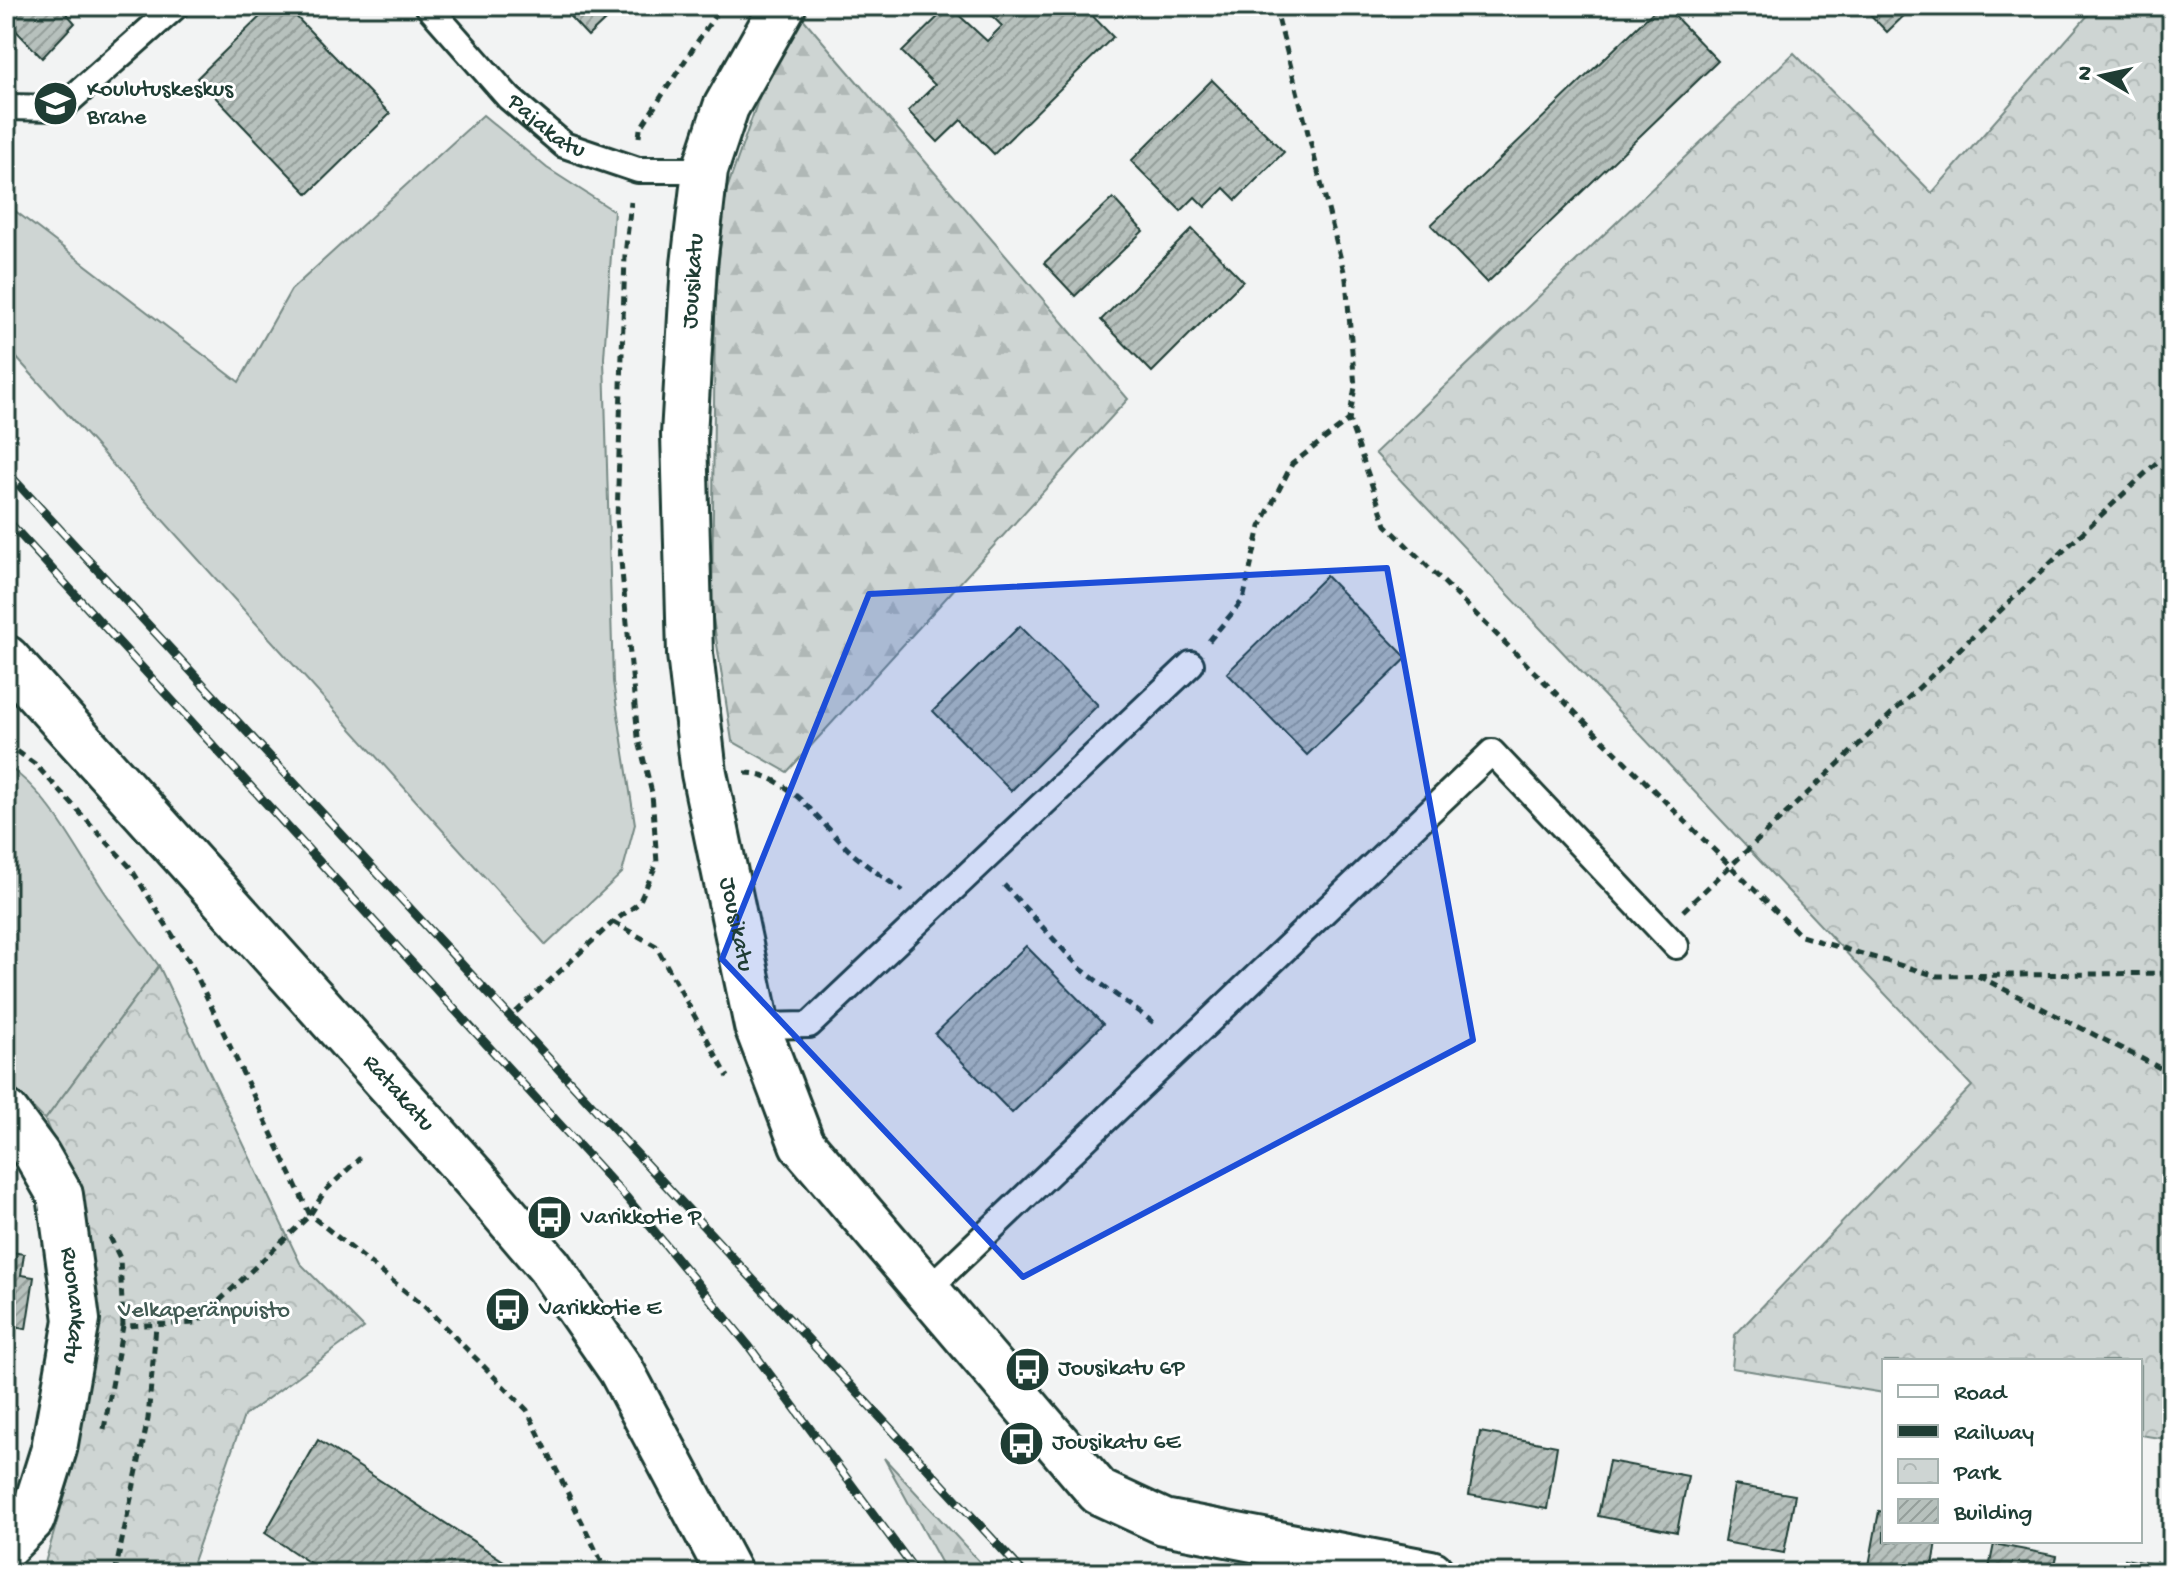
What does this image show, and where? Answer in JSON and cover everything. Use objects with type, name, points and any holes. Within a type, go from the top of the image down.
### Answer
[{"type":"street","name":"Jousikatu","points":[[783,6],[761,38],[726,107],[705,170],[694,265],[684,435],[690,654],[704,773],[757,1026],[802,1144],[1099,1492],[1164,1522],[1431,1573]]},
{"type":"street","name":"Ratakatu","points":[[6,658],[475,1179],[549,1266],[621,1370],[729,1573]]},
{"type":"street","name":"Ruonankatu","points":[[6,1113],[30,1145],[60,1195],[77,1320],[54,1449],[32,1519],[6,1545]]},
{"type":"lane","points":[[6,107],[61,108],[176,6]]},
{"type":"lane","name":"Pajakatu","points":[[428,6],[509,98],[564,145],[638,170],[705,170]]},
{"type":"lane","points":[[757,1026],[809,1025],[1191,664]]},
{"type":"lane","points":[[927,1290],[1492,752],[1669,938]]},
{"type":"path","points":[[516,1012],[613,922],[639,903],[657,863],[652,793],[638,737],[617,520],[625,255],[638,170],[640,129],[721,6]]},
{"type":"path","points":[[1275,6],[1346,279],[1355,387],[1349,420],[1386,525],[1801,936],[1937,976],[2172,973]]},
{"type":"path","points":[[1191,664],[1243,600],[1260,527],[1292,464],[1349,420]]},
{"type":"path","points":[[1669,938],[1730,866],[2172,448]]},
{"type":"path","points":[[6,743],[35,764],[130,867],[193,968],[310,1215],[425,1307],[527,1410],[607,1573]]},
{"type":"path","points":[[652,793],[704,773],[757,772],[804,801],[852,853],[905,893],[938,904]]},
{"type":"path","points":[[982,862],[1081,969],[1186,1044]]},
{"type":"path","points":[[1977,976],[2172,1074]]},
{"type":"path","points":[[100,1441],[114,1387],[123,1326],[196,1323],[310,1215],[325,1191],[360,1158]]},
{"type":"path","points":[[115,1573],[148,1419],[156,1326]]},
{"type":"highlighted area","points":[[1387,568],[1473,1040],[1023,1277],[722,959],[869,594]]},
{"type":"green space","points":[[2096,6],[2172,6],[2172,1440],[2142,1435],[2142,1359],[1882,1359],[1882,1393],[1732,1368],[1735,1335],[1972,1086],[1375,453],[1794,53],[1932,193]]},
{"type":"green space","points":[[801,16],[1128,399],[787,772],[732,741],[712,612],[715,304],[725,195],[761,92]]},
{"type":"green space","points":[[483,115],[547,168],[614,211],[604,358],[613,682],[635,824],[622,873],[546,945],[6,346],[6,204],[239,382],[291,290]]},
{"type":"green space","points":[[6,765],[49,806],[104,891],[159,966],[45,1120],[6,1080]]},
{"type":"green space","name":"Velkaperänpuisto","points":[[159,966],[300,1263],[364,1328],[244,1416],[189,1573],[42,1573],[76,1457],[98,1327],[83,1214],[45,1120]]},
{"type":"green space","points":[[884,1458],[990,1573],[947,1573]]},
{"type":"building","points":[[6,6],[60,6],[75,23],[42,58],[6,20]]},
{"type":"building","points":[[271,6],[286,6],[390,114],[308,194],[197,78]]},
{"type":"building","points":[[560,6],[620,6],[588,36]]},
{"type":"building","points":[[949,6],[987,41],[1002,26],[982,6],[1083,6],[1113,37],[994,154],[961,120],[938,142],[908,111],[935,85],[902,52]]},
{"type":"building","points":[[1659,6],[1665,6],[1718,61],[1487,283],[1431,225]]},
{"type":"building","points":[[1862,6],[1914,6],[1887,32]]},
{"type":"building","points":[[1212,80],[1284,152],[1236,200],[1224,188],[1205,207],[1195,197],[1181,211],[1131,161]]},
{"type":"building","points":[[1113,198],[1143,231],[1075,296],[1044,263]]},
{"type":"building","points":[[1192,229],[1243,281],[1152,372],[1101,320]]},
{"type":"building","points":[[1326,576],[1407,658],[1307,755],[1227,673]]},
{"type":"building","points":[[1020,626],[1098,705],[1011,791],[933,711]]},
{"type":"building","points":[[1026,946],[1103,1024],[1012,1113],[935,1034]]},
{"type":"building","points":[[6,1251],[24,1254],[21,1275],[34,1277],[26,1329],[6,1326]]},
{"type":"building","points":[[1480,1432],[1557,1446],[1547,1509],[1469,1495]]},
{"type":"building","points":[[318,1440],[522,1573],[325,1573],[265,1533]]},
{"type":"building","points":[[1609,1461],[1688,1476],[1677,1532],[1598,1516]]},
{"type":"building","points":[[1734,1485],[1795,1495],[1784,1553],[1724,1542]]},
{"type":"building","points":[[1879,1511],[1882,1512],[1882,1543],[1937,1543],[1932,1573],[1868,1571]]},
{"type":"building","points":[[1994,1544],[2057,1556],[2053,1573],[1988,1573]]},
{"type":"building","points":[[2125,1559],[2172,1568],[2172,1573],[2123,1573]]},
{"type":"railway","points":[[6,471],[1024,1573]]},
{"type":"railway","points":[[6,519],[627,1198],[748,1345],[917,1573]]},
{"type":"place","name":"Koulutuskeskus Brahe","points":[[56,104]]},
{"type":"place","name":"Varikkotie P","points":[[550,1218]]},
{"type":"place","name":"Varikkotie E","points":[[508,1309]]},
{"type":"place","name":"Jousikatu 6P","points":[[1027,1369]]},
{"type":"place","name":"Jousikatu 6E","points":[[1021,1443]]}]
